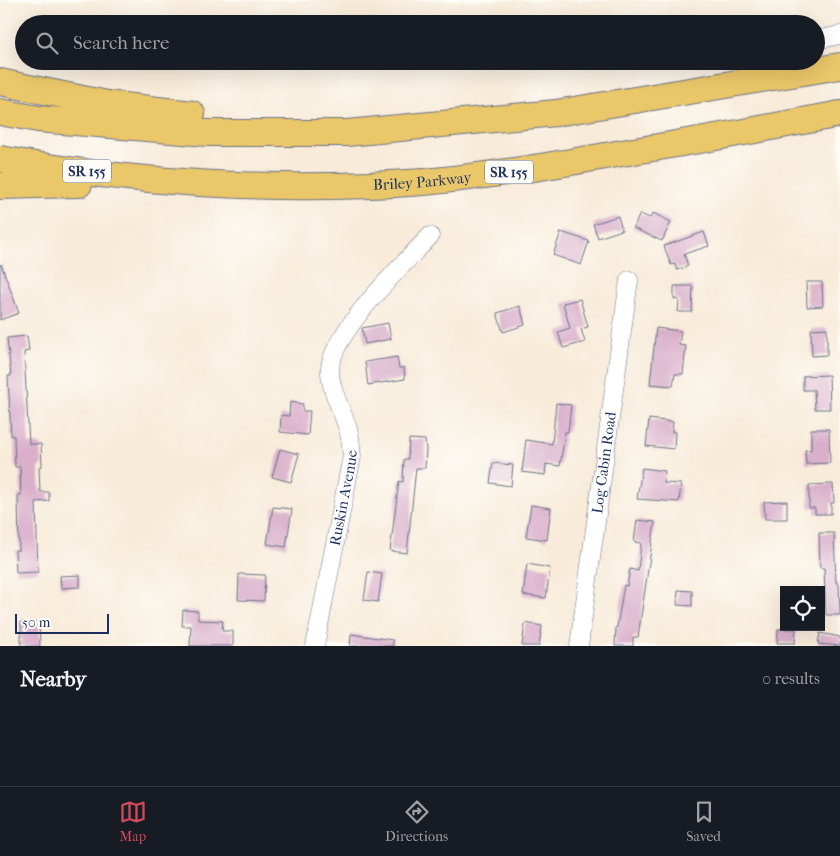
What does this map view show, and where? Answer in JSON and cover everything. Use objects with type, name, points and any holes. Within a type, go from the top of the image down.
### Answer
[{"type":"highway","points":[[825,68],[840,66]]},
{"type":"highway","points":[[0,112],[38,119],[207,133],[347,133],[556,113],[816,70]]},
{"type":"highway","points":[[0,82],[107,104],[347,133]]},
{"type":"highway","name":"Briley Parkway","points":[[0,160],[173,182],[321,186],[424,182],[527,170],[840,114]]},
{"type":"highway","points":[[0,186],[173,182]]},
{"type":"street","points":[[825,38],[840,36]]},
{"type":"street","name":"Ruskin Avenue","points":[[315,646],[352,456],[350,434],[332,385],[330,367],[336,348],[354,318],[430,236]]},
{"type":"street","name":"Log Cabin Road","points":[[579,646],[629,280]]},
{"type":"building","points":[[653,213],[671,222],[662,241],[633,228],[640,214],[650,218]]},
{"type":"building","points":[[618,216],[622,230],[598,238],[593,224]]},
{"type":"building","points":[[561,232],[589,241],[581,265],[553,255]]},
{"type":"building","points":[[704,232],[709,246],[684,254],[688,266],[677,270],[675,264],[671,265],[664,246]]},
{"type":"building","points":[[0,265],[19,313],[0,320]]},
{"type":"building","points":[[806,282],[822,282],[823,306],[807,307]]},
{"type":"building","points":[[674,286],[693,286],[692,312],[678,312],[679,300],[674,299]]},
{"type":"building","points":[[580,299],[588,327],[581,329],[585,342],[563,348],[558,332],[570,328],[563,303]]},
{"type":"building","points":[[520,306],[525,325],[503,332],[497,313]]},
{"type":"building","points":[[388,323],[391,339],[365,344],[362,328]]},
{"type":"building","points":[[656,328],[681,331],[679,345],[686,346],[683,374],[675,374],[673,386],[650,384]]},
{"type":"building","points":[[827,328],[827,355],[812,356],[811,329]]},
{"type":"building","points":[[27,336],[29,351],[24,352],[29,444],[41,444],[42,466],[39,467],[40,492],[49,492],[49,501],[36,502],[38,572],[16,573],[15,550],[19,550],[18,495],[21,495],[20,467],[15,467],[14,436],[11,436],[8,376],[11,376],[7,338]]},
{"type":"building","points":[[397,357],[399,368],[404,368],[405,379],[368,385],[365,362]]},
{"type":"building","points":[[829,375],[830,409],[815,409],[814,390],[803,390],[803,376]]},
{"type":"building","points":[[290,402],[303,404],[302,411],[310,411],[308,435],[280,432],[281,415],[289,416]]},
{"type":"building","points":[[556,403],[571,405],[568,432],[565,432],[560,466],[546,464],[545,475],[522,472],[526,440],[552,444]]},
{"type":"building","points":[[649,419],[673,422],[672,432],[675,432],[674,449],[646,446]]},
{"type":"building","points":[[811,429],[829,429],[830,463],[806,464],[805,450],[811,450]]},
{"type":"building","points":[[409,439],[425,440],[426,449],[425,468],[416,468],[407,553],[390,551],[399,481],[403,482],[404,459],[408,459]]},
{"type":"building","points":[[280,449],[299,454],[291,482],[272,477]]},
{"type":"building","points":[[493,463],[513,465],[511,486],[490,483]]},
{"type":"building","points":[[642,468],[665,471],[664,483],[681,484],[679,502],[637,499]]},
{"type":"building","points":[[833,484],[834,503],[831,503],[831,514],[815,514],[815,508],[809,508],[809,485]]},
{"type":"building","points":[[787,501],[787,519],[765,519],[764,502]]},
{"type":"building","points":[[531,505],[551,508],[547,540],[526,537]]},
{"type":"building","points":[[273,507],[292,509],[286,547],[267,544]]},
{"type":"building","points":[[637,520],[655,522],[638,637],[633,637],[633,646],[615,646],[616,627],[624,585],[627,586],[630,569],[638,571],[641,543],[634,542]]},
{"type":"building","points":[[819,533],[834,533],[836,583],[839,583],[840,615],[826,615],[824,568],[820,568]]},
{"type":"building","points":[[527,564],[550,568],[546,598],[523,595]]},
{"type":"building","points":[[368,572],[382,574],[378,602],[364,600]]},
{"type":"building","points":[[239,574],[265,575],[264,601],[238,600]]},
{"type":"building","points":[[80,575],[80,587],[61,588],[60,576]]},
{"type":"building","points":[[678,590],[692,591],[692,606],[677,605]]},
{"type":"building","points":[[183,610],[198,611],[198,620],[223,621],[222,631],[233,631],[233,646],[190,646],[191,626],[182,626]]},
{"type":"building","points":[[21,622],[39,622],[40,646],[21,646]]},
{"type":"building","points":[[525,623],[542,626],[539,646],[522,646]]},
{"type":"building","points":[[778,629],[780,631],[796,631],[795,643],[777,643]]},
{"type":"building","points":[[820,633],[840,637],[840,646],[818,644]]},
{"type":"building","points":[[351,634],[393,640],[393,646],[350,646]]}]
